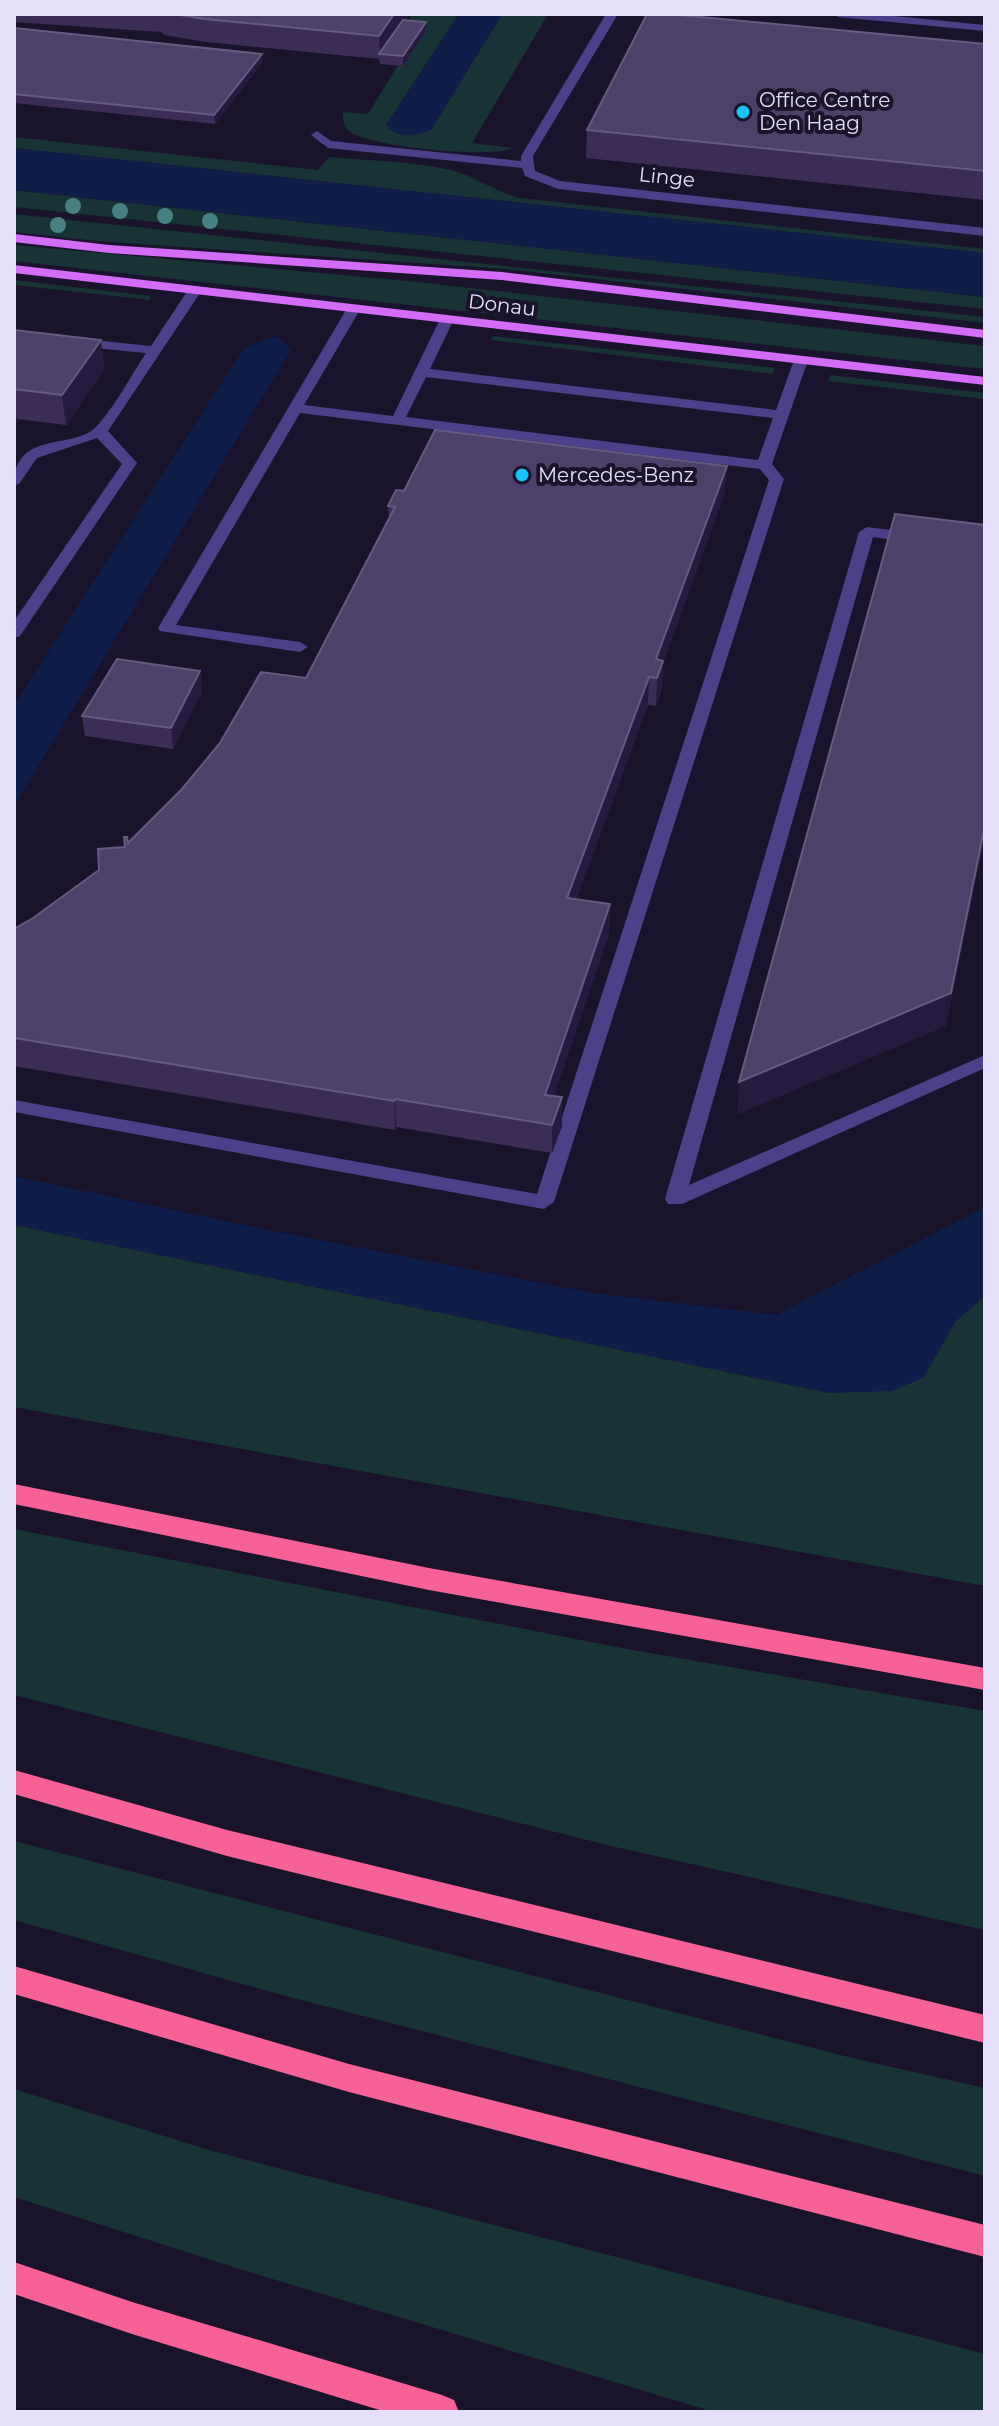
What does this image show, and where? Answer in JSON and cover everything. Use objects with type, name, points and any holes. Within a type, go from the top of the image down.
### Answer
[{"type":"highway","points":[[14,1494],[429,1579],[985,1679]]},
{"type":"highway","points":[[14,1782],[227,1843],[985,2029]]},
{"type":"highway","points":[[14,1980],[349,2078],[985,2241]]},
{"type":"highway","points":[[14,2278],[132,2318],[442,2412]]},
{"type":"main road","name":"Donau","points":[[14,238],[109,249],[502,276],[985,334]]},
{"type":"main road","name":"Donau","points":[[14,269],[985,381]]},
{"type":"street","points":[[317,135],[328,144],[528,165],[527,156],[612,14]]},
{"type":"street","points":[[838,14],[985,28]]},
{"type":"street","name":"Linge","points":[[528,165],[529,173],[558,185],[985,232]]},
{"type":"street","points":[[14,481],[32,455],[100,432],[195,290]]},
{"type":"street","points":[[300,647],[166,628],[354,308]]},
{"type":"street","points":[[397,421],[447,319]]},
{"type":"street","points":[[60,340],[153,350]]},
{"type":"street","points":[[764,465],[801,360]]},
{"type":"street","points":[[421,372],[781,415]]},
{"type":"street","points":[[14,1106],[544,1202],[777,479],[764,465],[295,408]]},
{"type":"street","points":[[14,633],[130,463],[100,432]]},
{"type":"street","points":[[926,540],[867,532],[675,1199],[985,1061]]},
{"type":"green space","points":[[413,14],[459,14],[386,125],[431,130],[502,14],[548,14],[472,143],[513,148],[481,152],[429,150],[378,142],[346,128],[343,112],[368,114],[398,65],[403,66],[425,32],[403,29]]},
{"type":"green space","points":[[14,137],[318,170],[329,157],[408,163],[455,171],[520,198],[985,249],[985,253],[14,148]]},
{"type":"green space","points":[[14,190],[985,297],[985,309],[14,207]]},
{"type":"green space","points":[[14,214],[985,317],[985,323],[506,269],[97,241],[14,232]]},
{"type":"green space","points":[[14,245],[408,281],[985,346],[985,369],[14,261]]},
{"type":"green space","points":[[14,280],[150,296],[150,300],[14,285]]},
{"type":"green space","points":[[493,336],[775,368],[773,374],[491,340]]},
{"type":"green space","points":[[830,375],[985,393],[985,399],[828,381]]},
{"type":"green space","points":[[14,1225],[830,1393],[923,1378],[956,1320],[985,1296],[985,1586],[14,1407]]},
{"type":"green space","points":[[14,1529],[627,1649],[985,1711],[985,1930],[611,1846],[14,1695]]},
{"type":"green space","points":[[14,1841],[852,2058],[985,2088],[985,2176],[278,1994],[14,1920]]},
{"type":"green space","points":[[14,2089],[209,2150],[985,2354],[985,2412],[714,2412],[246,2271],[14,2197]]},
{"type":"water","points":[[459,14],[502,14],[431,130],[412,135],[397,133],[386,126]]},
{"type":"water","points":[[14,148],[985,253],[985,297],[14,190]]},
{"type":"water","points":[[271,337],[279,338],[291,350],[14,806],[14,705],[244,348]]},
{"type":"water","points":[[14,1176],[258,1228],[593,1293],[776,1315],[985,1207],[985,1296],[956,1321],[923,1378],[891,1391],[830,1393],[14,1225]]},
{"type":"building","points":[[174,14],[394,14],[379,36]]},
{"type":"building","points":[[647,14],[985,44],[985,171],[587,130]]},
{"type":"building","points":[[403,20],[426,22],[403,56],[379,54]]},
{"type":"building","points":[[14,28],[262,54],[214,115],[14,94]]},
{"type":"building","points":[[14,330],[101,340],[62,395],[14,389]]},
{"type":"building","points":[[435,430],[727,466],[656,659],[663,661],[657,678],[649,677],[567,898],[610,904],[545,1095],[562,1097],[552,1125],[14,1038],[14,929],[99,870],[98,849],[125,847],[124,837],[127,837],[128,843],[182,789],[220,743],[261,672],[306,678],[395,507],[388,506],[396,490],[404,491]]},
{"type":"building","points":[[895,514],[985,525],[985,825],[951,993],[739,1082]]},
{"type":"building","points":[[117,659],[200,671],[171,728],[82,716]]},
{"type":"place","name":"Office Centre Den Haag","points":[[743,112]]},
{"type":"place","name":"Mercedes-Benz","points":[[522,475]]}]
